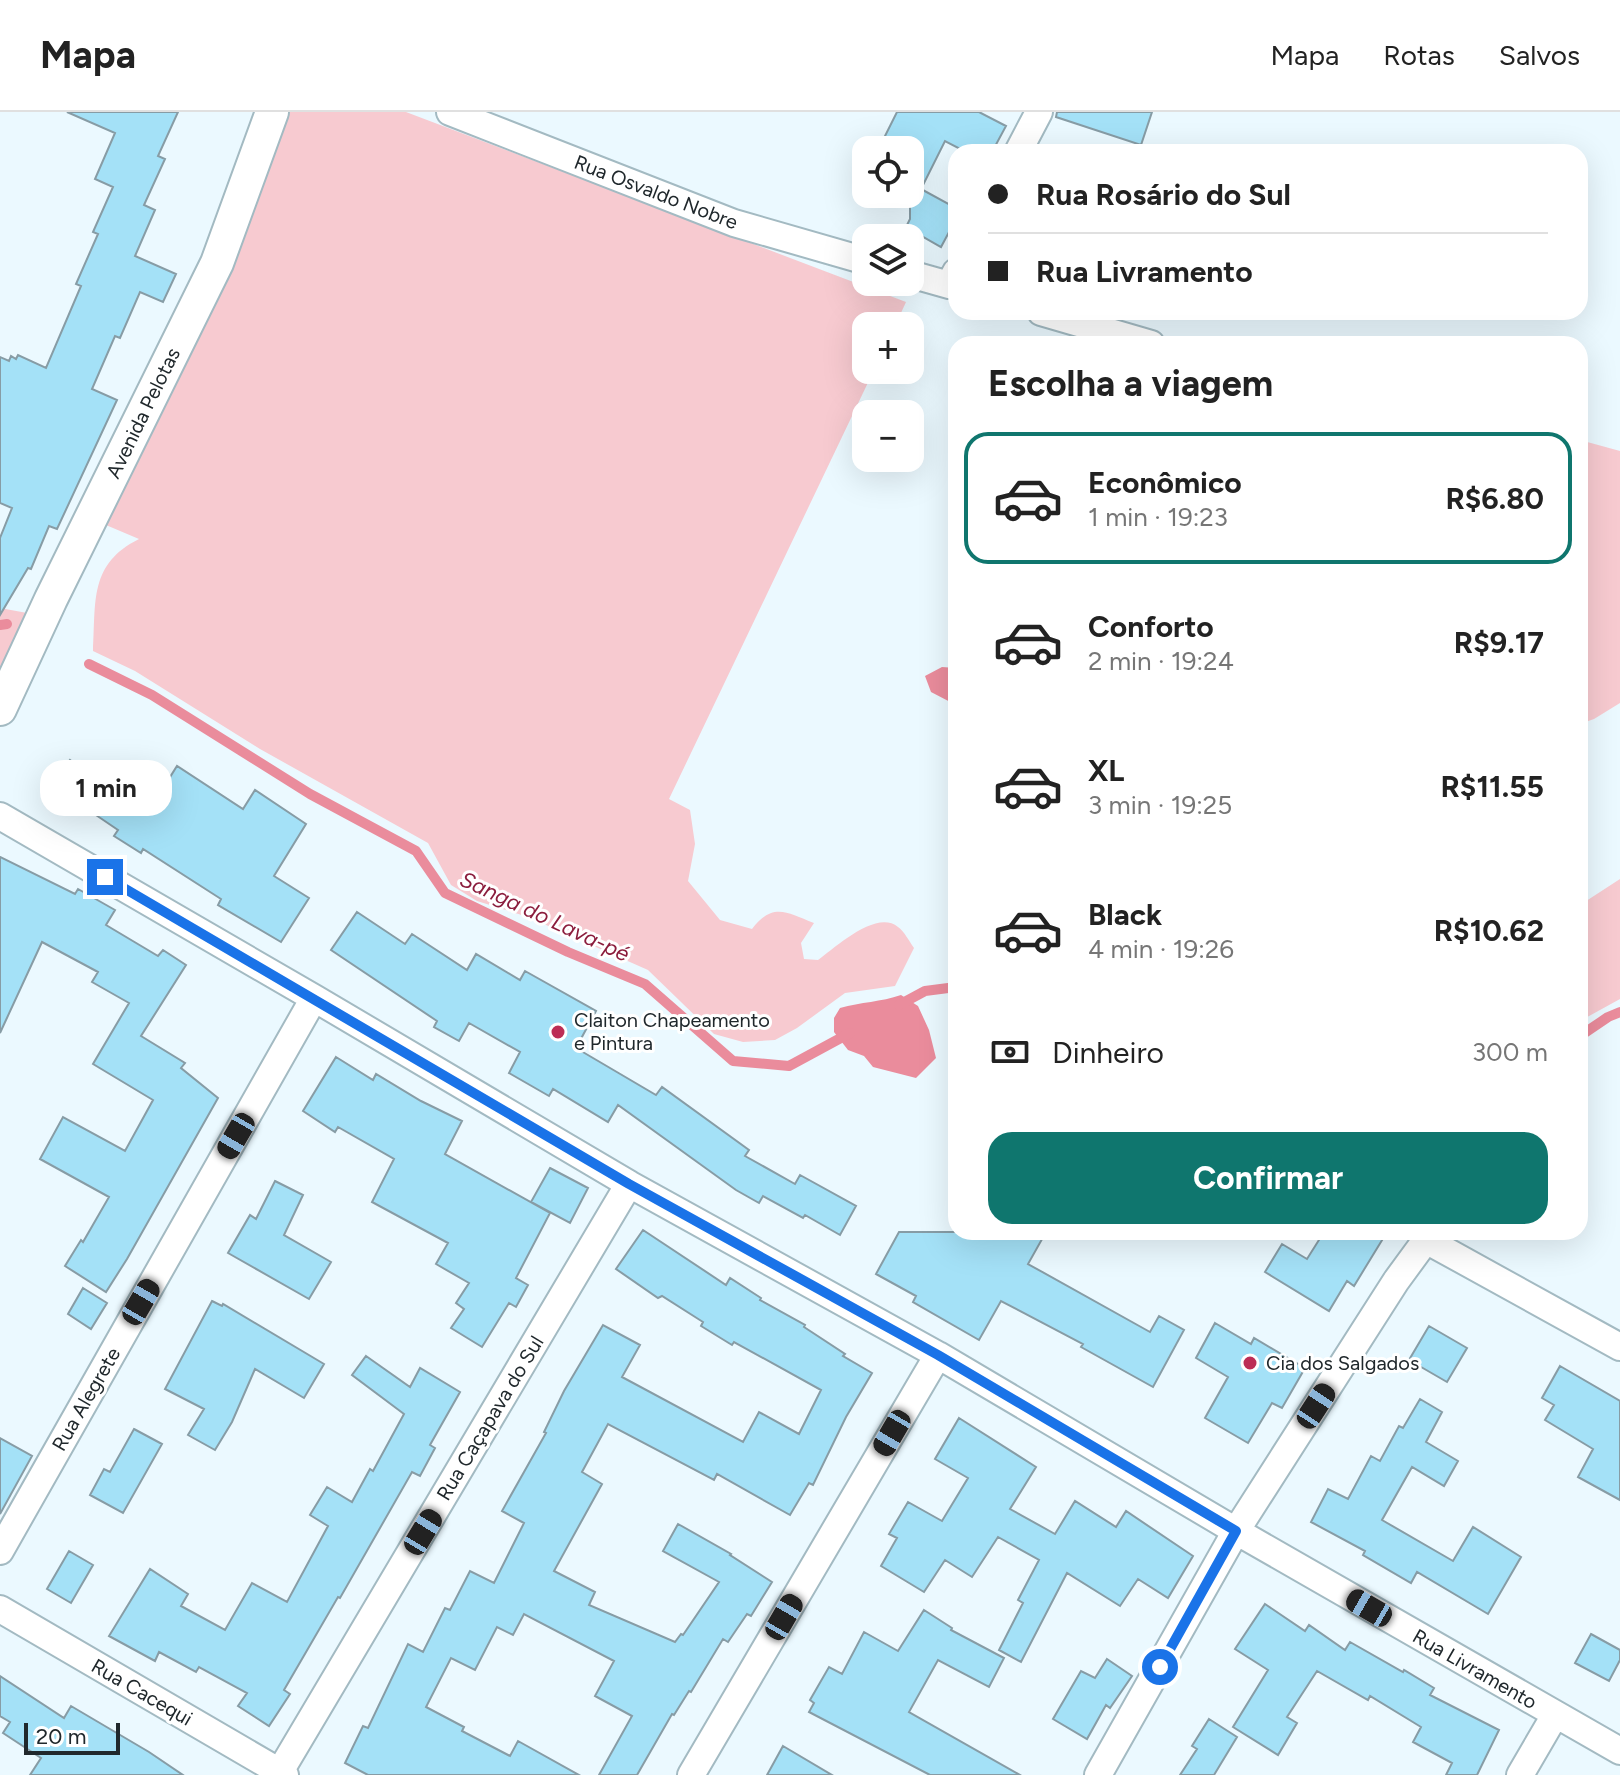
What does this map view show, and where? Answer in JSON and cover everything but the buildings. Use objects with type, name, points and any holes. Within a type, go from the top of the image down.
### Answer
[{"type":"street","name":"Avenida Pelotas","points":[[0,709],[28,645],[217,263],[272,112]]},
{"type":"street","name":"Rua Osvaldo Nobre","points":[[450,112],[734,223],[852,257]]},
{"type":"street","points":[[1022,144],[1039,112]]},
{"type":"street","points":[[924,277],[948,281]]},
{"type":"street","points":[[1068,320],[1124,336]]},
{"type":"street","name":"Rua Livramento","points":[[0,816],[629,1184],[938,1355],[1236,1531],[1620,1751]]},
{"type":"street","name":"Rua Alegrete","points":[[0,1551],[314,998]]},
{"type":"street","name":"Rua Caçapava do Sul","points":[[281,1774],[629,1184]]},
{"type":"street","points":[[1098,1775],[1236,1531],[1396,1281],[1426,1240],[1620,1347]]},
{"type":"street","points":[[691,1775],[938,1355]]},
{"type":"street","name":"Rua Cacequi","points":[[0,1609],[281,1774]]},
{"type":"street","points":[[1520,1775],[1555,1715]]},
{"type":"shaded area","points":[[276,112],[406,112],[852,281],[852,296],[890,296],[906,302],[901,312],[852,312],[852,384],[867,384],[860,400],[852,400],[852,416],[669,799],[690,810],[695,844],[688,881],[720,920],[752,929],[767,915],[780,912],[814,923],[801,943],[804,959],[818,960],[856,932],[879,923],[889,923],[900,929],[914,948],[895,986],[845,993],[775,1040],[743,1042],[714,1034],[648,970],[528,917],[477,901],[451,885],[428,843],[260,749],[135,671],[93,651],[96,600],[103,572],[123,549],[139,539],[87,517]]},
{"type":"shaded area","points":[[1588,442],[1620,451],[1620,703],[1588,721]]},
{"type":"shaded area","points":[[0,608],[38,615],[0,693]]},
{"type":"shaded area","points":[[942,667],[948,667],[948,701],[931,692],[925,676]]},
{"type":"shaded area","points":[[1620,879],[1620,999],[1588,1017],[1588,900]]},
{"type":"shaded area","points":[[901,995],[918,1006],[929,1030],[936,1058],[916,1078],[873,1067],[864,1056],[848,1050],[834,1032],[834,1018],[840,1008]]},
{"type":"waterway","name":"Sanga do Lava-pé","points":[[0,625],[7,624]]},
{"type":"waterway","name":"Sanga do Lava-pé","points":[[89,664],[152,695],[310,794],[416,851],[445,893],[568,952],[645,984],[733,1061],[789,1066],[850,1033]]},
{"type":"waterway","name":"Sanga do Lava-pé","points":[[899,1005],[925,991],[948,988]]},
{"type":"waterway","name":"Sanga do Lava-pé","points":[[1588,1031],[1620,1012]]},
{"type":"place","name":"Claiton Chapeamento e Pintura","points":[[558,1032]]},
{"type":"place","name":"Cia dos Salgados","points":[[1250,1363]]},
{"type":"route","points":[[105,877],[629,1184],[938,1355],[1236,1531],[1160,1667]]}]
